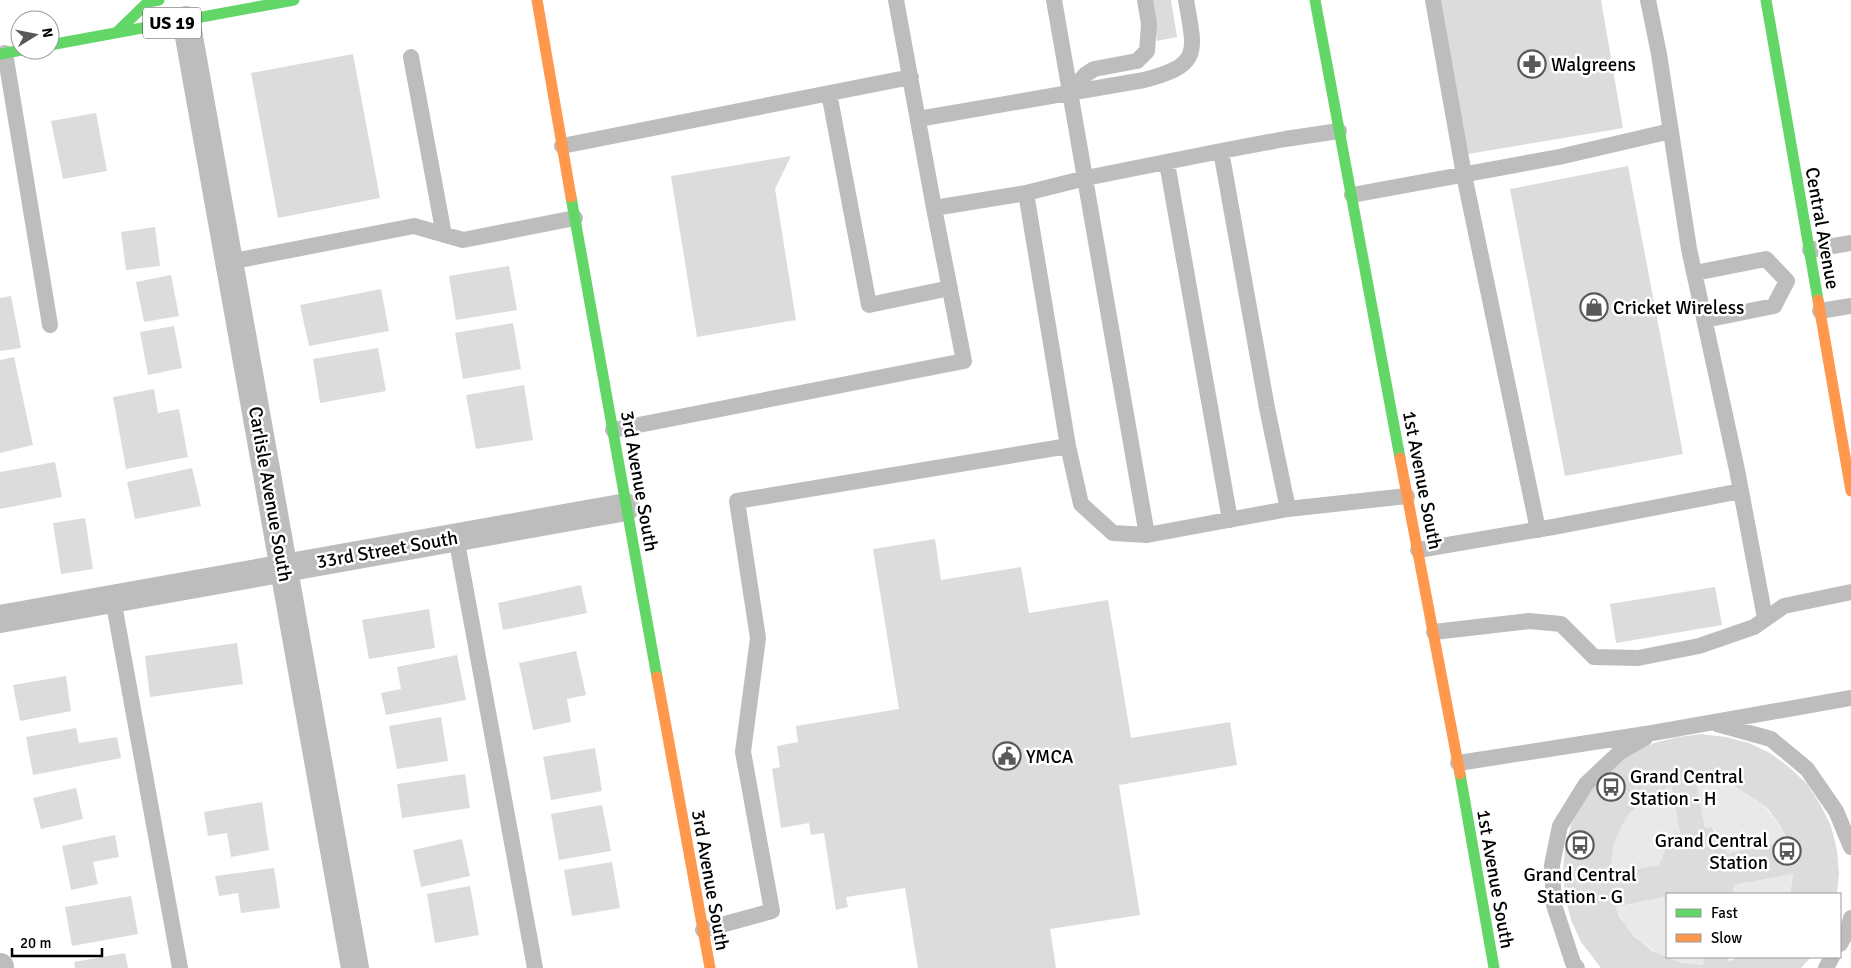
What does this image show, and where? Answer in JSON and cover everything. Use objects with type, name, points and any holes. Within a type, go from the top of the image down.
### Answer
[{"type":"main road","points":[[116,33],[148,2],[159,0]]},
{"type":"main road","name":"US 19","points":[[60,43],[294,0]]},
{"type":"main road","name":"3rd Avenue South","points":[[537,0],[626,507],[710,968]]},
{"type":"main road","name":"1st Avenue South","points":[[1315,0],[1434,632],[1494,968]]},
{"type":"main road","name":"Central Avenue","points":[[1766,0],[1851,491]]},
{"type":"street","name":"Carlisle Avenue South","points":[[186,20],[355,968]]},
{"type":"street","name":"33rd Street South","points":[[0,619],[626,507]]},
{"type":"lane","points":[[613,430],[964,362],[896,0]]},
{"type":"lane","points":[[1054,0],[1148,535]]},
{"type":"lane","points":[[1070,92],[1085,75],[1094,69],[1137,61],[1147,51],[1149,24],[1145,0]]},
{"type":"lane","points":[[918,119],[1144,80],[1167,74],[1180,67],[1190,57],[1193,40],[1186,0]]},
{"type":"lane","points":[[1434,0],[1464,175],[1538,530]]},
{"type":"lane","points":[[1648,0],[1695,273],[1741,491],[1765,618]]},
{"type":"lane","points":[[2,54],[50,325]]},
{"type":"lane","points":[[412,57],[444,235]]},
{"type":"lane","points":[[562,146],[910,77]]},
{"type":"lane","points":[[829,93],[869,305],[950,288]]},
{"type":"lane","points":[[934,208],[1026,193],[1086,178],[1221,151],[1339,131]]},
{"type":"lane","points":[[1352,195],[1559,157],[1671,131]]},
{"type":"lane","points":[[1221,151],[1267,408],[1288,509]]},
{"type":"lane","points":[[1167,163],[1230,520]]},
{"type":"lane","points":[[1026,193],[1068,446],[1082,504],[1113,533],[1148,535],[1288,509],[1407,496]]},
{"type":"lane","points":[[229,262],[414,226],[463,240],[575,218]]},
{"type":"lane","points":[[1810,250],[1851,243]]},
{"type":"lane","points":[[1695,273],[1766,260],[1787,281]]},
{"type":"lane","points":[[1787,281],[1814,276]]},
{"type":"lane","points":[[1705,320],[1774,306],[1787,281]]},
{"type":"lane","points":[[1820,311],[1851,306]]},
{"type":"lane","points":[[703,930],[772,911],[743,752],[758,638],[737,502],[1068,446]]},
{"type":"lane","points":[[1418,550],[1538,530],[1741,491]]},
{"type":"lane","points":[[456,537],[535,968]]},
{"type":"lane","points":[[1434,632],[1528,621],[1561,624],[1594,657],[1638,658],[1699,646],[1754,627],[1784,606],[1851,592]]},
{"type":"lane","points":[[113,599],[180,968]]},
{"type":"lane","points":[[1458,763],[1652,734],[1851,698]]},
{"type":"lane","points":[[1712,723],[1771,739],[1807,769],[1836,810],[1851,847]]},
{"type":"lane","points":[[1578,968],[1573,963],[1554,906],[1552,865],[1560,826],[1586,784],[1620,752],[1652,734]]},
{"type":"lane","points":[[1841,942],[1848,930],[1851,918]]},
{"type":"shaded area","points":[[1696,780],[1726,784],[1751,796],[1772,815],[1788,841],[1728,853],[1713,827],[1705,828]]},
{"type":"shaded area","points":[[1671,785],[1680,833],[1672,835],[1659,865],[1609,874],[1613,847],[1618,833],[1629,815],[1643,801]]},
{"type":"shaded area","points":[[1793,874],[1790,893],[1733,893],[1734,885]]},
{"type":"shaded area","points":[[1664,897],[1666,900],[1666,957],[1651,949],[1634,935],[1616,907]]},
{"type":"shaded area","points":[[1668,958],[1702,958],[1704,965],[1681,963]]},
{"type":"building","points":[[1150,0],[1171,0],[1177,37],[1157,41]]},
{"type":"building","name":"Walgreens","points":[[1441,0],[1601,0],[1623,128],[1468,154]]},
{"type":"building","points":[[353,54],[380,198],[278,218],[251,73]]},
{"type":"building","points":[[96,113],[107,171],[63,179],[51,121]]},
{"type":"building","points":[[791,156],[775,189],[796,320],[697,337],[671,176]]},
{"type":"building","points":[[1628,166],[1683,454],[1565,476],[1510,189]]},
{"type":"building","points":[[155,227],[160,266],[126,270],[121,232]]},
{"type":"building","points":[[509,266],[517,310],[456,320],[449,276]]},
{"type":"building","points":[[171,275],[179,316],[144,322],[136,282]]},
{"type":"building","points":[[381,289],[389,331],[309,346],[300,305]]},
{"type":"building","points":[[11,296],[21,348],[0,351],[0,298]]},
{"type":"building","points":[[513,323],[521,369],[463,379],[455,333]]},
{"type":"building","points":[[174,326],[182,368],[148,375],[140,332]]},
{"type":"building","points":[[378,348],[386,391],[320,403],[313,359]]},
{"type":"building","points":[[14,357],[33,445],[0,453],[0,360]]},
{"type":"building","points":[[524,385],[533,440],[476,449],[466,395]]},
{"type":"building","points":[[154,389],[158,413],[179,409],[188,457],[126,469],[113,397]]},
{"type":"building","points":[[55,462],[62,497],[0,509],[0,472]]},
{"type":"building","points":[[192,468],[201,506],[135,519],[127,482]]},
{"type":"building","points":[[85,518],[93,569],[61,574],[53,523]]},
{"type":"building","name":"YMCA","points":[[935,539],[941,580],[1021,567],[1029,613],[1108,600],[1131,738],[1230,722],[1237,765],[1119,785],[1140,915],[1050,929],[1056,968],[918,968],[905,888],[846,897],[848,907],[836,910],[824,833],[811,835],[809,823],[781,828],[772,769],[780,767],[777,746],[798,742],[796,726],[899,709],[873,549]]},
{"type":"building","points":[[581,585],[587,613],[503,630],[498,603]]},
{"type":"building","points":[[1715,587],[1722,625],[1616,643],[1610,604]]},
{"type":"building","points":[[429,609],[435,648],[369,659],[362,620]]},
{"type":"building","points":[[237,643],[243,684],[150,697],[145,656]]},
{"type":"building","points":[[576,651],[586,695],[567,699],[571,722],[533,730],[519,663]]},
{"type":"building","points":[[457,655],[466,700],[386,715],[381,693],[401,689],[397,667]]},
{"type":"building","points":[[66,676],[71,711],[20,721],[13,685]]},
{"type":"building","points":[[441,717],[448,761],[397,769],[389,726]]},
{"type":"building","points":[[76,728],[79,743],[117,737],[121,758],[33,775],[26,737]]},
{"type":"building","name":"Grand Central Station","points":[[1701,734],[1726,737],[1749,743],[1770,753],[1789,767],[1807,784],[1831,826],[1837,850],[1839,874],[1837,893],[1790,893],[1793,874],[1734,885],[1733,893],[1666,893],[1666,900],[1664,897],[1616,907],[1620,917],[1634,936],[1652,951],[1682,963],[1704,965],[1702,958],[1728,958],[1729,961],[1736,958],[1810,958],[1801,968],[1601,968],[1581,942],[1571,920],[1565,896],[1563,873],[1565,848],[1571,825],[1582,803],[1595,784],[1612,767],[1632,753],[1654,743]],"holes":[[[1696,780],[1719,782],[1734,786],[1769,810],[1788,841],[1728,853],[1712,827],[1705,828]],[[1671,785],[1680,833],[1672,834],[1659,865],[1609,874],[1614,843],[1622,825],[1631,812],[1645,800]]]},
{"type":"building","points":[[595,748],[602,791],[551,800],[543,757]]},
{"type":"building","points":[[465,774],[470,808],[402,818],[397,784]]},
{"type":"building","points":[[76,788],[83,819],[41,829],[33,798]]},
{"type":"building","points":[[262,802],[269,850],[231,857],[227,833],[208,836],[204,812]]},
{"type":"building","points":[[602,805],[611,851],[559,860],[551,814]]},
{"type":"building","points":[[115,835],[119,857],[93,862],[98,884],[71,890],[62,846]]},
{"type":"building","points":[[462,839],[470,876],[421,887],[413,850]]},
{"type":"building","points":[[612,862],[620,908],[572,916],[564,870]]},
{"type":"building","points":[[274,868],[280,908],[241,913],[238,893],[219,896],[215,876]]},
{"type":"building","points":[[470,886],[479,935],[435,943],[427,894]]},
{"type":"building","points":[[131,896],[138,934],[72,946],[65,907]]},
{"type":"building","points":[[125,953],[128,968],[75,968],[74,962]]},
{"type":"traffic: fast","points":[[116,33],[148,2],[159,0]]},
{"type":"traffic: fast","points":[[60,43],[294,0]]},
{"type":"traffic: fast","points":[[1315,0],[1400,458]]},
{"type":"traffic: fast","points":[[1766,0],[1818,300]]},
{"type":"traffic: fast","points":[[0,54],[10,52]]},
{"type":"traffic: fast","points":[[571,197],[657,677]]},
{"type":"traffic: fast","points":[[1460,774],[1494,968]]},
{"type":"traffic: slow","points":[[537,0],[571,197]]},
{"type":"traffic: slow","points":[[1818,300],[1851,491]]},
{"type":"traffic: slow","points":[[1400,458],[1460,774]]},
{"type":"traffic: slow","points":[[657,677],[710,968]]},
{"type":"place","name":"Walgreens","points":[[1532,64]]},
{"type":"place","name":"Cricket Wireless","points":[[1594,307]]},
{"type":"place","name":"YMCA","points":[[1007,756]]},
{"type":"place","name":"Grand Central Station - H","points":[[1611,787]]},
{"type":"place","name":"Grand Central Station - G","points":[[1580,845]]},
{"type":"place","name":"Grand Central Station","points":[[1787,851]]}]
